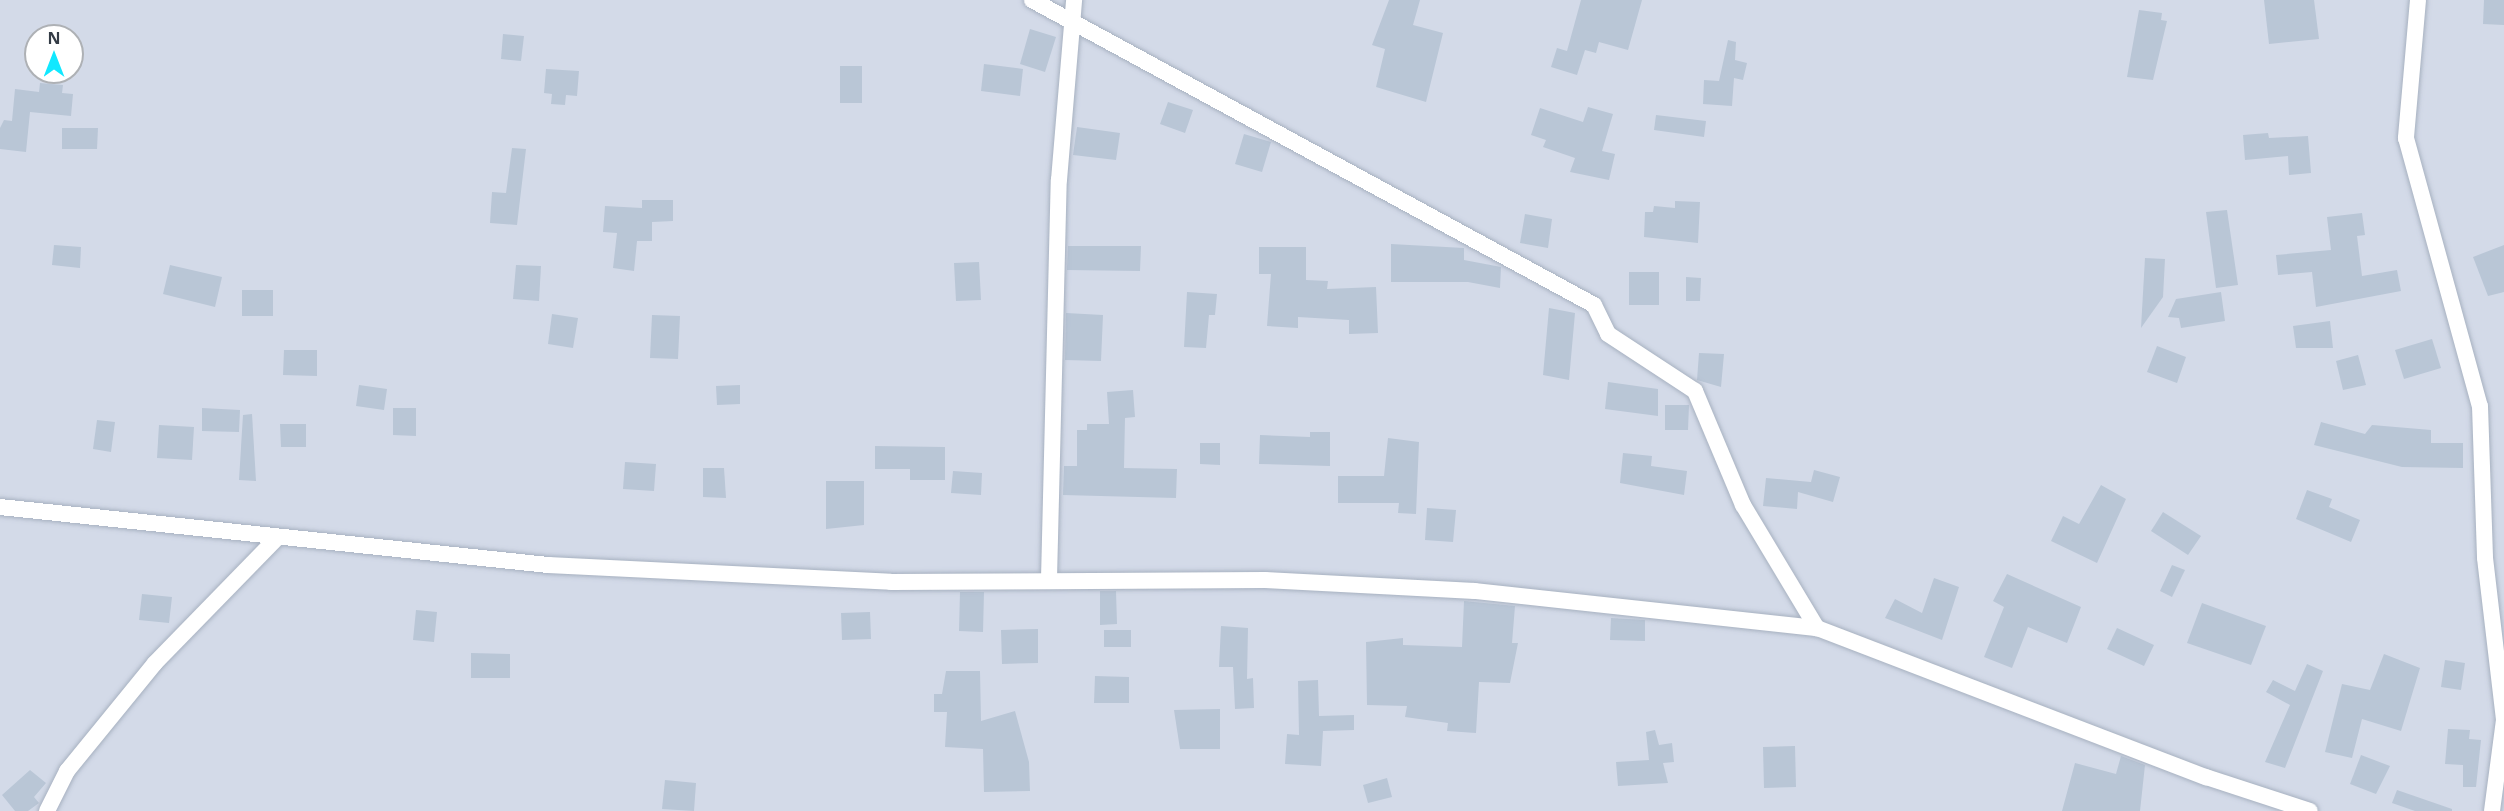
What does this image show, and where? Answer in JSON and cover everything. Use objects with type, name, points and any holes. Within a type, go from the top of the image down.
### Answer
[{"type":"street","points":[[1032,0],[1594,305],[1608,334],[1695,392],[1743,505],[1818,628]]},
{"type":"street","points":[[1049,579],[1059,180],[1074,0]]},
{"type":"street","points":[[2418,0],[2406,138],[2480,406],[2485,558],[2504,720],[2492,811]]},
{"type":"street","points":[[0,507],[548,565],[891,582],[1049,579],[1265,580],[1475,591],[1818,628],[2206,777],[2310,811]]},
{"type":"street","points":[[47,811],[67,771],[155,663],[276,538]]},
{"type":"shaded area","points":[[0,0],[2504,0],[2504,811],[0,811]]},
{"type":"building","points":[[1389,0],[1420,0],[1413,25],[1443,33],[1426,102],[1376,87],[1385,49],[1372,45]]},
{"type":"building","points":[[1581,0],[1642,0],[1628,50],[1599,42],[1596,53],[1585,50],[1577,75],[1551,67],[1557,48],[1567,51]]},
{"type":"building","points":[[2264,0],[2314,0],[2319,39],[2269,44]]},
{"type":"building","points":[[2484,0],[2504,0],[2504,25],[2483,24]]},
{"type":"building","points":[[2139,10],[2162,13],[2161,20],[2167,21],[2153,80],[2127,77]]},
{"type":"building","points":[[1030,29],[1056,37],[1045,72],[1020,64]]},
{"type":"building","points":[[503,34],[524,36],[521,61],[501,59]]},
{"type":"building","points":[[1728,40],[1736,42],[1735,60],[1747,63],[1743,80],[1734,78],[1732,106],[1703,104],[1704,80],[1719,81]]},
{"type":"building","points":[[984,64],[1023,69],[1020,96],[981,91]]},
{"type":"building","points":[[840,66],[862,66],[862,103],[840,103]]},
{"type":"building","points":[[546,69],[579,71],[577,96],[566,95],[565,105],[551,104],[552,94],[544,93]]},
{"type":"building","points":[[40,84],[63,85],[62,93],[73,94],[71,116],[30,112],[26,152],[0,149],[0,128],[4,120],[12,121],[15,89],[39,92]]},
{"type":"building","points":[[1168,102],[1193,110],[1185,133],[1160,124]]},
{"type":"building","points":[[1588,107],[1613,114],[1602,151],[1615,154],[1609,180],[1570,172],[1575,158],[1543,147],[1546,140],[1531,135],[1540,108],[1583,122]]},
{"type":"building","points":[[1656,115],[1706,121],[1704,137],[1654,130]]},
{"type":"building","points":[[1077,127],[1120,133],[1116,160],[1073,155]]},
{"type":"building","points":[[62,128],[98,128],[97,149],[62,149]]},
{"type":"building","points":[[2268,133],[2269,138],[2308,136],[2311,173],[2289,175],[2288,156],[2245,160],[2243,135]]},
{"type":"building","points":[[1244,134],[1271,142],[1262,172],[1235,164]]},
{"type":"building","points":[[512,148],[526,149],[517,225],[490,223],[492,192],[506,193]]},
{"type":"building","points":[[642,200],[673,200],[673,221],[652,222],[652,241],[637,241],[634,271],[613,268],[617,233],[603,232],[605,206],[642,208]]},
{"type":"building","points":[[1675,201],[1700,202],[1698,243],[1644,237],[1645,212],[1653,212],[1654,206],[1675,208]]},
{"type":"building","points":[[2227,210],[2238,285],[2216,288],[2206,212]]},
{"type":"building","points":[[2362,213],[2365,235],[2357,236],[2362,276],[2397,270],[2401,291],[2316,307],[2312,272],[2278,275],[2276,255],[2331,250],[2327,217]]},
{"type":"building","points":[[1525,214],[1552,219],[1548,248],[1520,243]]},
{"type":"building","points":[[1391,244],[1464,248],[1464,260],[1501,267],[1500,288],[1468,282],[1391,282]]},
{"type":"building","points":[[54,245],[81,247],[80,268],[52,265]]},
{"type":"building","points":[[2504,245],[2504,292],[2488,296],[2473,257]]},
{"type":"building","points":[[1068,246],[1141,246],[1140,271],[1067,270]]},
{"type":"building","points":[[1259,247],[1306,247],[1306,280],[1328,281],[1327,289],[1376,287],[1378,333],[1349,334],[1349,320],[1298,317],[1298,328],[1267,326],[1271,274],[1259,274]]},
{"type":"building","points":[[2145,258],[2165,259],[2163,297],[2141,328]]},
{"type":"building","points":[[979,262],[981,300],[956,301],[954,263]]},
{"type":"building","points":[[170,265],[222,277],[215,307],[163,294]]},
{"type":"building","points":[[516,265],[541,266],[539,301],[513,299]]},
{"type":"building","points":[[1629,272],[1659,272],[1659,305],[1629,305]]},
{"type":"building","points":[[1686,277],[1701,278],[1700,301],[1686,301]]},
{"type":"building","points":[[242,290],[273,290],[273,316],[242,316]]},
{"type":"building","points":[[1187,292],[1217,294],[1215,315],[1209,315],[1206,348],[1184,347]]},
{"type":"building","points":[[2221,292],[2225,321],[2181,328],[2179,318],[2168,317],[2176,299]]},
{"type":"building","points":[[1549,308],[1575,313],[1569,380],[1543,375]]},
{"type":"building","points":[[1066,313],[1103,315],[1101,361],[1065,360]]},
{"type":"building","points":[[552,314],[578,318],[573,348],[548,344]]},
{"type":"building","points":[[652,315],[680,316],[678,359],[650,358]]},
{"type":"building","points":[[2330,321],[2333,348],[2296,348],[2293,326]]},
{"type":"building","points":[[2432,339],[2441,368],[2404,379],[2395,350]]},
{"type":"building","points":[[2157,346],[2186,357],[2177,383],[2147,372]]},
{"type":"building","points":[[284,350],[317,350],[317,376],[283,375]]},
{"type":"building","points":[[1699,353],[1724,354],[1721,387],[1697,380]]},
{"type":"building","points":[[2358,355],[2366,385],[2343,390],[2336,361]]},
{"type":"building","points":[[1608,382],[1658,389],[1658,416],[1605,409]]},
{"type":"building","points":[[359,385],[387,389],[384,410],[356,406]]},
{"type":"building","points":[[740,385],[740,404],[717,405],[716,386]]},
{"type":"building","points":[[1133,390],[1135,417],[1125,418],[1124,468],[1177,469],[1176,498],[1063,495],[1064,466],[1077,466],[1077,430],[1087,430],[1087,424],[1109,424],[1107,392]]},
{"type":"building","points":[[1665,405],[1689,405],[1688,430],[1665,430]]},
{"type":"building","points":[[202,408],[240,410],[239,432],[202,431]]},
{"type":"building","points":[[393,408],[416,408],[416,436],[393,435]]},
{"type":"building","points":[[252,414],[256,481],[239,480],[243,415]]},
{"type":"building","points":[[97,420],[115,422],[111,452],[93,449]]},
{"type":"building","points":[[2321,422],[2365,434],[2372,425],[2431,430],[2431,443],[2463,443],[2463,468],[2402,467],[2314,445]]},
{"type":"building","points":[[280,424],[306,424],[306,447],[281,447]]},
{"type":"building","points":[[159,425],[194,427],[192,460],[157,458]]},
{"type":"building","points":[[1310,432],[1330,432],[1330,466],[1259,464],[1260,435],[1310,437]]},
{"type":"building","points":[[1388,438],[1419,442],[1416,514],[1398,513],[1399,503],[1338,503],[1338,476],[1384,476]]},
{"type":"building","points":[[1200,443],[1220,443],[1220,465],[1200,464]]},
{"type":"building","points":[[875,446],[945,447],[945,480],[910,480],[910,469],[875,469]]},
{"type":"building","points":[[1623,453],[1652,456],[1651,466],[1687,471],[1684,495],[1620,483]]},
{"type":"building","points":[[625,462],[656,464],[654,491],[623,489]]},
{"type":"building","points":[[703,468],[724,468],[726,498],[703,497]]},
{"type":"building","points":[[1814,470],[1840,477],[1833,502],[1798,492],[1797,509],[1763,506],[1766,478],[1811,482]]},
{"type":"building","points":[[953,471],[982,473],[981,495],[951,493]]},
{"type":"building","points":[[826,481],[864,481],[864,525],[826,529]]},
{"type":"building","points":[[2101,485],[2126,499],[2097,563],[2051,541],[2063,516],[2079,524]]},
{"type":"building","points":[[2307,490],[2332,499],[2329,507],[2360,520],[2351,542],[2296,519]]},
{"type":"building","points":[[1427,508],[1456,510],[1453,542],[1425,540]]},
{"type":"building","points":[[2163,512],[2201,536],[2188,555],[2151,531]]},
{"type":"building","points":[[2172,565],[2185,570],[2172,597],[2160,591]]},
{"type":"building","points":[[2007,574],[2081,607],[2067,643],[2028,627],[2012,668],[1984,657],[2004,607],[1993,601]]},
{"type":"building","points":[[1934,578],[1959,587],[1942,640],[1885,618],[1895,599],[1922,613]]},
{"type":"building","points":[[1100,591],[1116,591],[1117,624],[1100,625]]},
{"type":"building","points":[[960,592],[984,592],[983,632],[959,631]]},
{"type":"building","points":[[142,594],[172,597],[169,623],[139,620]]},
{"type":"building","points":[[1464,601],[1515,606],[1512,643],[1518,643],[1510,683],[1479,682],[1476,733],[1447,731],[1448,723],[1405,717],[1407,706],[1367,705],[1366,642],[1403,638],[1403,645],[1462,647]]},
{"type":"building","points":[[2202,603],[2266,626],[2251,665],[2187,643]]},
{"type":"building","points":[[416,610],[437,612],[434,642],[413,640]]},
{"type":"building","points":[[870,612],[871,639],[842,640],[841,613]]},
{"type":"building","points":[[1611,618],[1645,620],[1645,641],[1610,640]]},
{"type":"building","points":[[1221,626],[1248,628],[1247,679],[1253,678],[1254,708],[1235,709],[1233,667],[1219,667]]},
{"type":"building","points":[[2117,628],[2154,645],[2144,666],[2107,649]]},
{"type":"building","points":[[1038,629],[1038,663],[1002,664],[1001,630]]},
{"type":"building","points":[[1104,630],[1131,630],[1131,647],[1104,647]]},
{"type":"building","points":[[471,653],[510,654],[510,678],[471,678]]},
{"type":"building","points":[[2384,654],[2420,668],[2401,731],[2362,719],[2352,758],[2325,752],[2342,684],[2370,690]]},
{"type":"building","points":[[2445,660],[2465,663],[2461,690],[2441,687]]},
{"type":"building","points":[[2307,664],[2323,671],[2285,768],[2265,762],[2290,705],[2266,692],[2273,680],[2295,691]]},
{"type":"building","points":[[946,671],[980,671],[981,721],[1015,711],[1029,762],[1030,791],[984,792],[983,749],[945,747],[947,712],[934,712],[934,694],[942,694]]},
{"type":"building","points":[[1095,676],[1129,677],[1129,703],[1094,703]]},
{"type":"building","points":[[1318,680],[1319,716],[1354,715],[1354,730],[1323,731],[1321,766],[1285,764],[1287,734],[1299,735],[1298,681]]},
{"type":"building","points":[[1220,709],[1220,749],[1180,749],[1174,710]]},
{"type":"building","points":[[2448,729],[2470,730],[2469,739],[2481,740],[2476,787],[2463,787],[2463,765],[2445,764]]},
{"type":"building","points":[[1655,730],[1659,745],[1672,743],[1674,762],[1663,763],[1668,783],[1618,786],[1616,762],[1649,760],[1646,732]]},
{"type":"building","points":[[1795,746],[1796,787],[1764,788],[1763,747]]},
{"type":"building","points":[[2361,755],[2390,766],[2376,794],[2350,784]]},
{"type":"building","points":[[2121,756],[2145,765],[2140,811],[2062,811],[2075,763],[2116,774]]},
{"type":"building","points":[[30,770],[46,783],[34,797],[39,803],[28,811],[15,811],[2,795]]},
{"type":"building","points":[[1387,778],[1392,797],[1368,803],[1363,785]]},
{"type":"building","points":[[665,780],[696,783],[694,811],[662,809]]},
{"type":"building","points":[[2397,790],[2452,809],[2452,811],[2415,811],[2392,803]]}]
